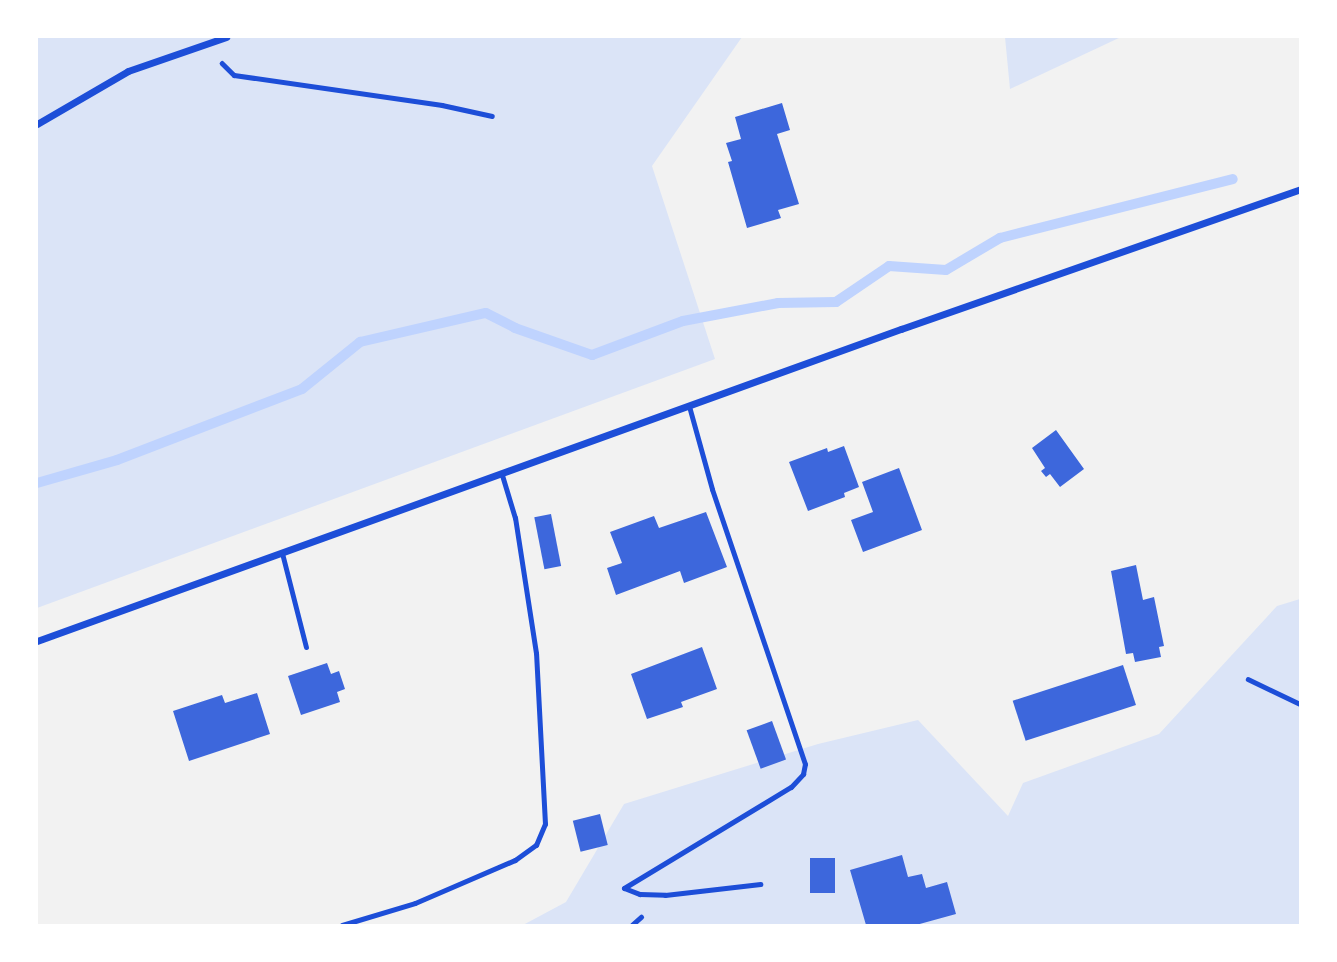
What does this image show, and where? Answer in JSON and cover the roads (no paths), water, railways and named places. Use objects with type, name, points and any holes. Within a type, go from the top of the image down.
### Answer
[{"type":"street","points":[[37,124],[128,71],[226,37]]},
{"type":"street","points":[[37,641],[1300,189]]},
{"type":"lane","points":[[689,406],[712,489],[805,764],[803,774],[791,787],[624,888],[640,894],[665,895],[760,884]]},
{"type":"lane","points":[[342,925],[415,903],[515,860],[536,845],[545,824],[536,653],[515,519],[502,475]]},
{"type":"lane","points":[[282,553],[306,647]]},
{"type":"waterway","points":[[37,483],[117,460],[302,389],[360,342],[486,313],[515,328],[592,355],[683,321],[778,303],[836,302],[889,266],[946,270],[1000,238],[1233,179]]}]
